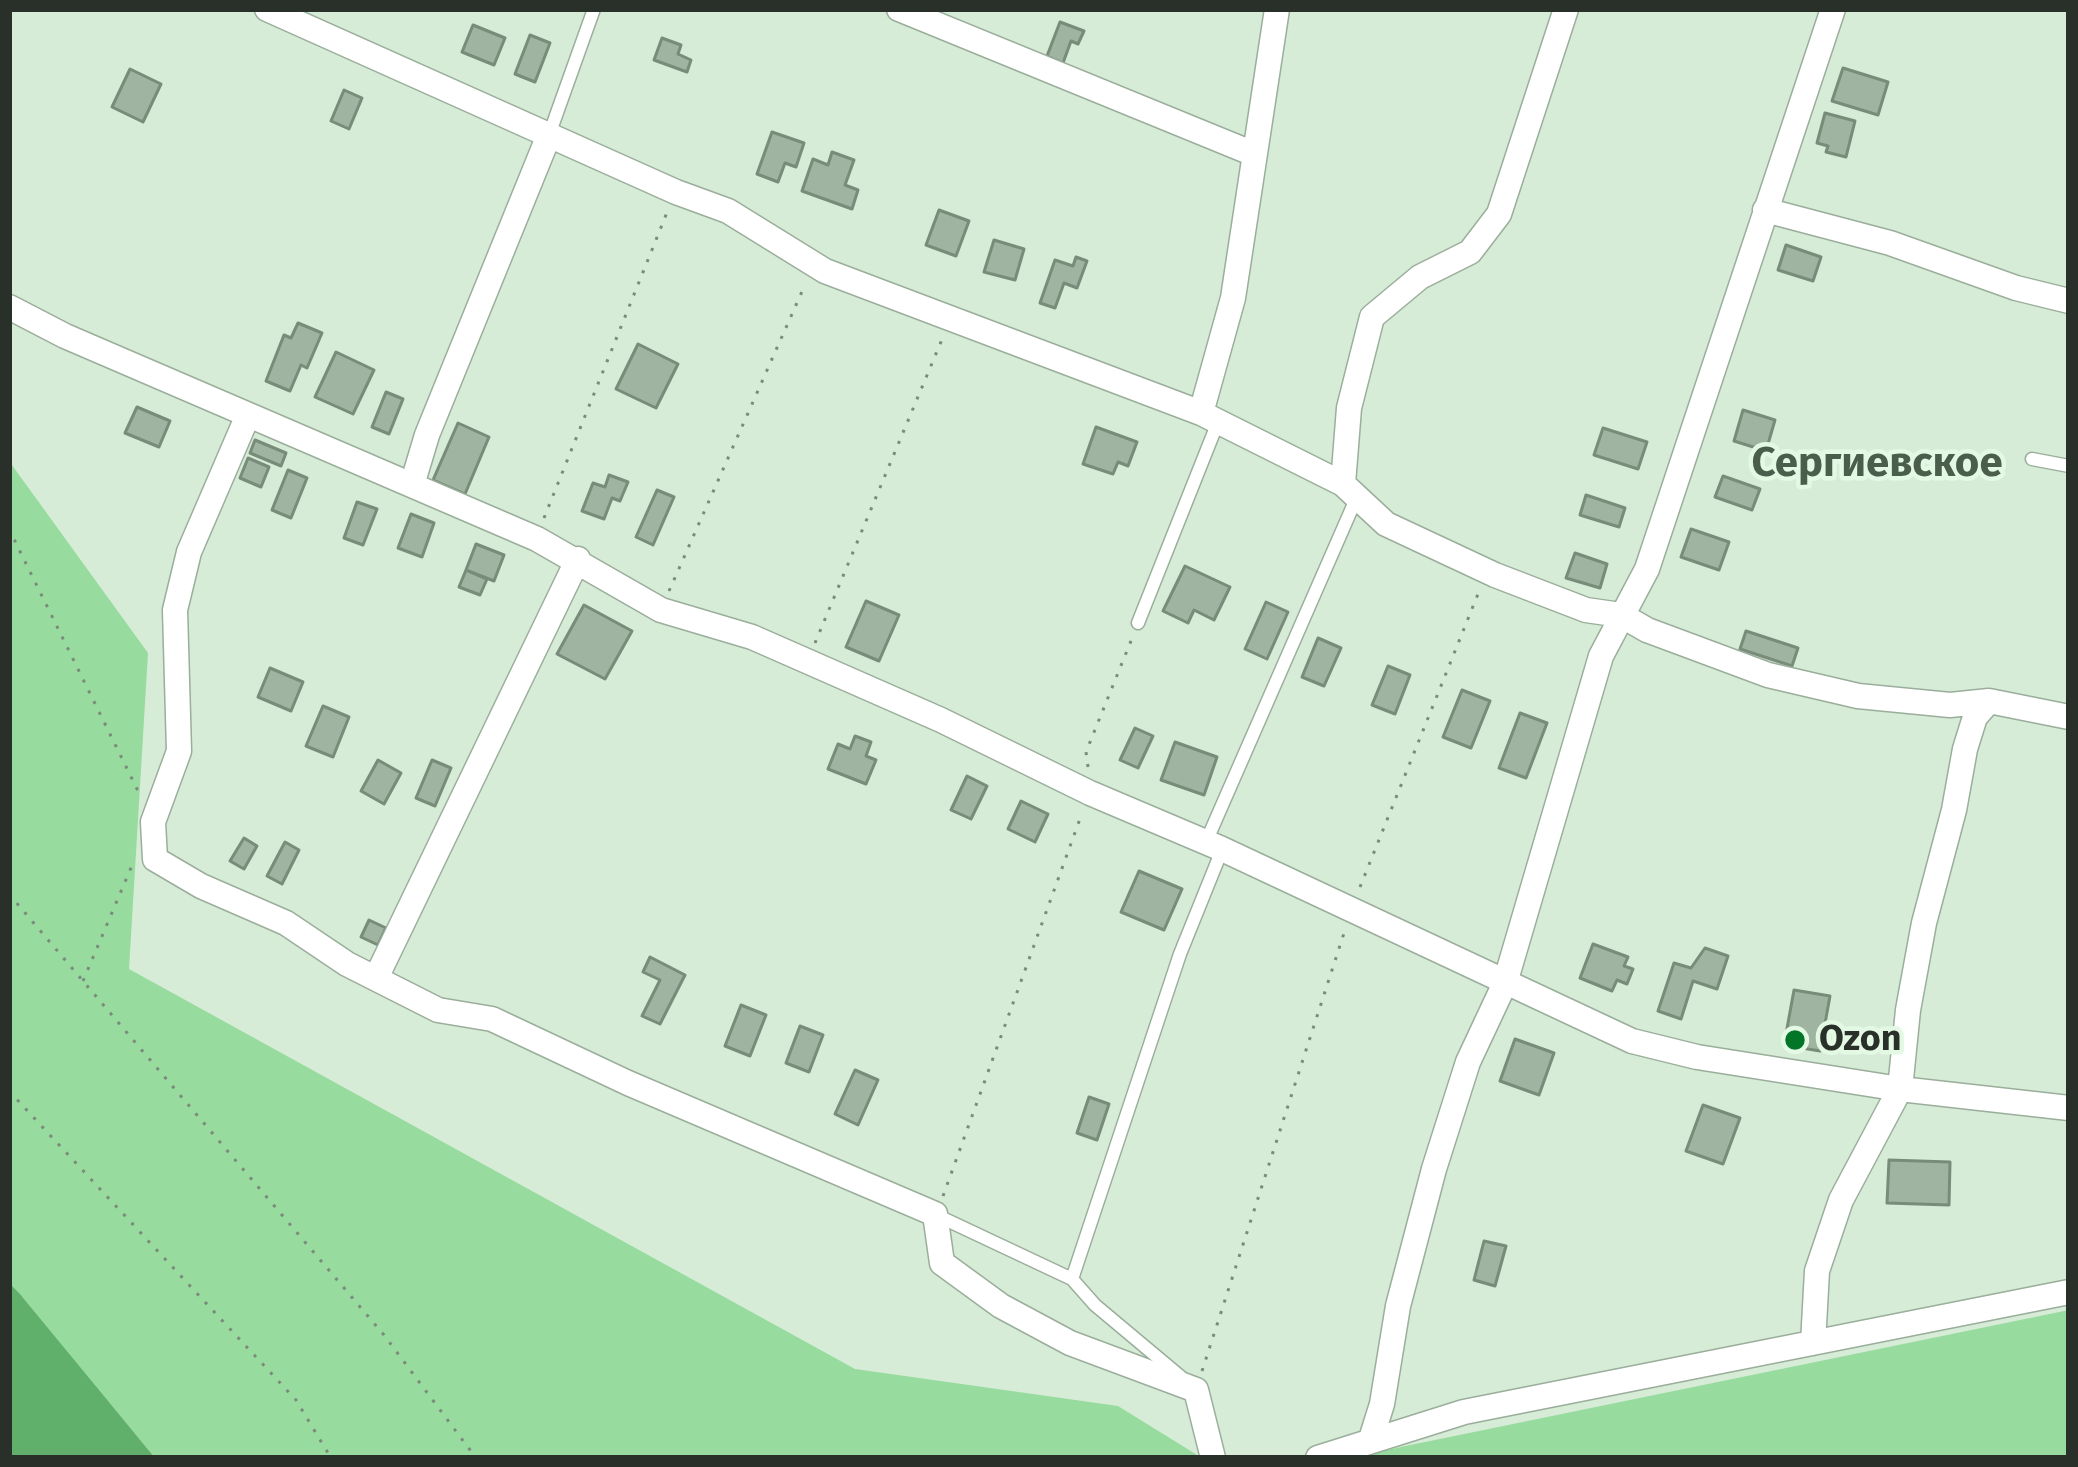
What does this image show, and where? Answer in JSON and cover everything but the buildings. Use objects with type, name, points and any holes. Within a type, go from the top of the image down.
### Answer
[{"type":"street","points":[[267,9],[728,211],[815,264],[1209,418],[1350,492],[1386,524],[1487,572],[1586,610],[1621,615],[1647,630],[1768,675],[1858,696],[1950,705],[1989,701],[2069,716]]},
{"type":"street","points":[[899,9],[1254,154]]},
{"type":"street","points":[[1350,492],[1349,408],[1372,317],[1420,277],[1470,252],[1499,214],[1566,9]]},
{"type":"street","points":[[1371,1439],[1382,1404],[1398,1306],[1468,1062],[1505,983],[1601,656],[1647,569],[1833,9]]},
{"type":"street","points":[[1209,418],[1233,298],[1272,12]]},
{"type":"street","points":[[412,485],[427,435],[550,135]]},
{"type":"street","points":[[1765,210],[1890,243],[2016,288],[2069,301]]},
{"type":"street","points":[[9,308],[537,539],[661,610],[752,637],[941,720],[1632,1041],[1697,1057],[1900,1089],[2069,1108]]},
{"type":"street","points":[[248,415],[189,553],[175,610],[178,751],[153,822],[155,859],[201,886],[286,923],[347,964],[438,1010],[492,1019],[628,1083],[934,1214],[942,1263],[1001,1306],[1070,1343],[1196,1390],[1213,1458]]},
{"type":"street","points":[[377,976],[578,559]]},
{"type":"street","points":[[1813,1343],[1817,1271],[1841,1200],[1900,1089],[1924,923],[1965,749],[1975,717],[1989,701]]},
{"type":"street","points":[[1318,1458],[1464,1412],[2069,1292]]},
{"type":"lane","points":[[550,135],[594,9]]},
{"type":"lane","points":[[1138,623],[1209,418]]},
{"type":"lane","points":[[2032,459],[2069,466]]},
{"type":"lane","points":[[1072,1279],[1214,846],[1350,492]]},
{"type":"lane","points":[[934,1214],[1072,1279],[1095,1305],[1196,1390]]},
{"type":"path","points":[[537,539],[587,404],[676,192]]},
{"type":"path","points":[[661,610],[815,264]]},
{"type":"path","points":[[806,661],[950,318]]},
{"type":"path","points":[[9,529],[153,822]]},
{"type":"path","points":[[1196,1390],[1351,910],[1487,572]]},
{"type":"path","points":[[934,1214],[1090,793],[1086,752],[1138,623]]},
{"type":"path","points":[[83,983],[136,855]]},
{"type":"path","points":[[9,894],[384,1335],[476,1458]]},
{"type":"path","points":[[9,1091],[296,1400],[332,1458]]},
{"type":"shaded area","points":[[9,461],[148,653],[129,969],[855,1369],[1118,1406],[1202,1458],[155,1458],[9,1283]]},
{"type":"shaded area","points":[[9,1283],[19,1293],[155,1458],[9,1458]]},
{"type":"shaded area","points":[[2069,1310],[2069,1458],[1350,1458],[1352,1457]]},
{"type":"place","name":"Ozon","points":[[1795,1040]]},
{"type":"district","name":"Сергиевское","points":[[1877,464]]}]
